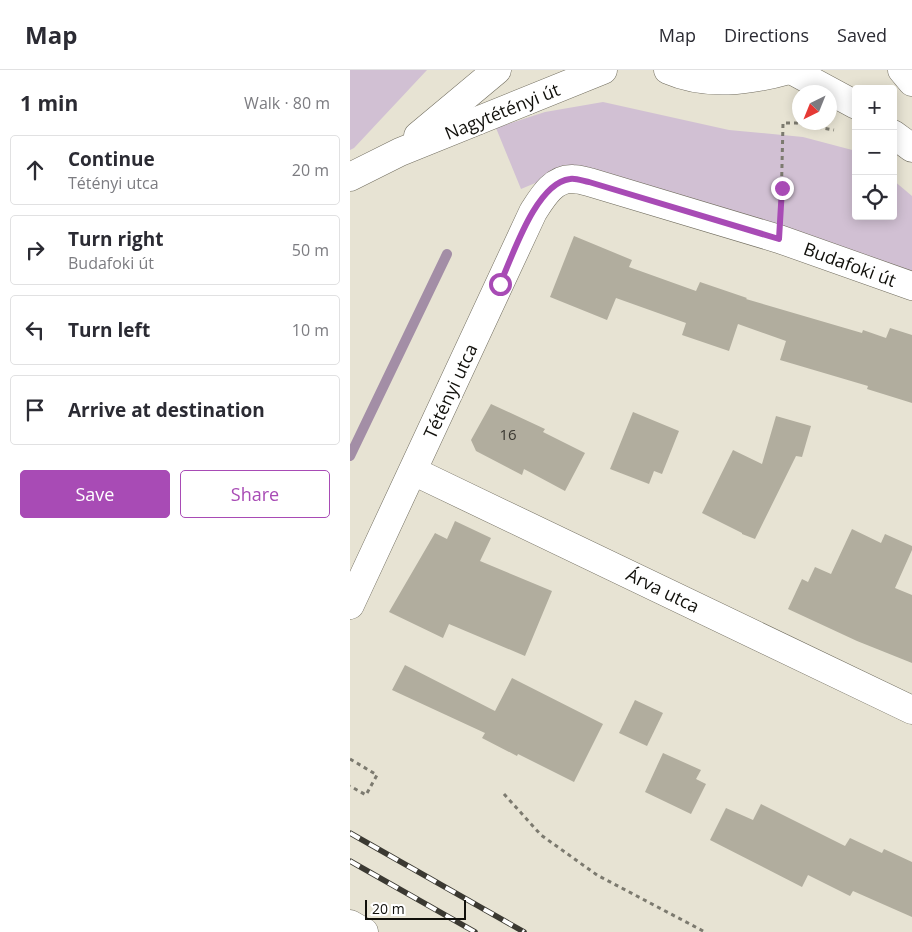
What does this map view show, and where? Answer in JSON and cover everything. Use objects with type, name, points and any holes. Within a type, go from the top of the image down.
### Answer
[{"type":"street","name":"Nagytétényi út","points":[[400,152],[497,70]]},
{"type":"street","name":"Nagytétényi út","points":[[350,177],[400,152],[603,70]]},
{"type":"street","points":[[668,70],[702,79],[732,81],[761,78],[790,70],[852,103]]},
{"type":"street","points":[[902,70],[912,82]]},
{"type":"street","points":[[897,137],[912,148]]},
{"type":"street","name":"Budafoki út","points":[[558,183],[571,179],[589,182],[779,239],[912,286]]},
{"type":"street","name":"Tétényi utca","points":[[350,604],[533,212],[546,192],[558,183]]},
{"type":"street","name":"Árva utca","points":[[413,471],[912,710]]},
{"type":"street","points":[[350,924],[364,932]]},
{"type":"path","points":[[779,239],[783,124],[796,123],[839,131]]},
{"type":"path","points":[[350,759],[377,775],[366,795],[350,786]]},
{"type":"path","points":[[504,794],[541,835],[597,875],[705,932]]},
{"type":"shaded area","points":[[350,70],[427,70],[350,150]]},
{"type":"shaded area","points":[[603,102],[729,130],[803,137],[852,150],[852,220],[897,220],[897,183],[912,196],[912,274],[608,173],[576,166],[521,189],[496,128],[545,112]]},
{"type":"building","points":[[574,236],[632,260],[629,267],[696,291],[700,282],[746,299],[862,333],[863,330],[886,338],[890,328],[912,335],[912,403],[867,389],[868,386],[780,360],[786,341],[738,324],[729,351],[682,335],[686,323],[616,298],[607,320],[550,297]]},
{"type":"building","points":[[491,404],[545,429],[543,432],[585,453],[565,491],[524,469],[522,475],[476,451],[471,440]]},
{"type":"building","points":[[633,412],[679,431],[662,474],[654,471],[649,484],[610,469]]},
{"type":"building","points":[[776,416],[811,426],[802,457],[796,456],[755,539],[702,513],[733,450],[762,464]]},
{"type":"building","points":[[455,521],[491,538],[480,561],[552,591],[525,656],[449,624],[443,638],[389,612],[435,533],[447,539]]},
{"type":"building","points":[[852,529],[881,543],[885,534],[912,546],[912,550],[895,588],[912,595],[912,663],[857,641],[788,609],[802,579],[808,582],[815,567],[831,574]]},
{"type":"building","points":[[405,665],[495,711],[512,678],[603,724],[574,782],[482,738],[485,733],[392,690]]},
{"type":"building","points":[[635,700],[663,713],[647,746],[619,733]]},
{"type":"building","points":[[663,753],[701,770],[696,779],[706,784],[691,814],[645,792]]},
{"type":"building","points":[[761,804],[845,846],[850,838],[882,853],[884,849],[912,862],[912,917],[853,891],[850,896],[808,875],[802,887],[710,840],[726,808],[753,820]]},
{"type":"waterway","points":[[350,456],[447,254]]},
{"type":"railway","points":[[350,833],[524,932]]},
{"type":"railway","points":[[350,861],[475,932]]},
{"type":"route","points":[[500,284],[533,212],[546,192],[558,183],[571,179],[589,182],[779,239],[782,188]]}]
